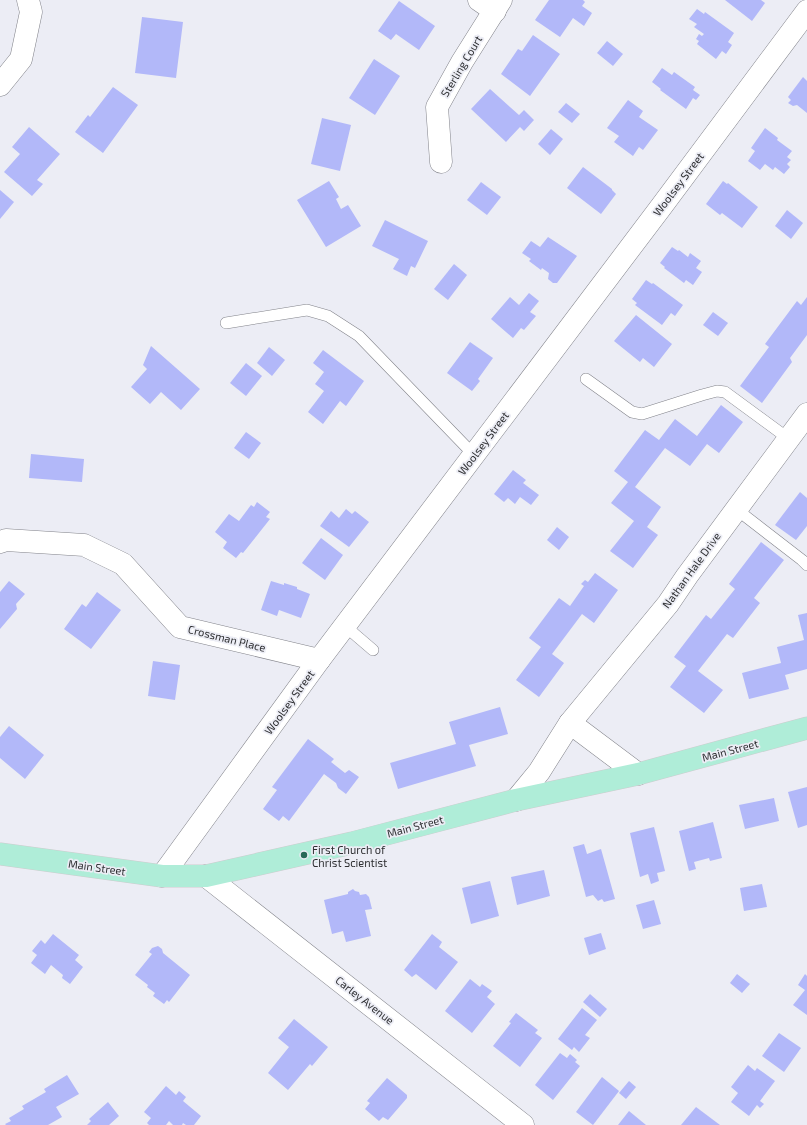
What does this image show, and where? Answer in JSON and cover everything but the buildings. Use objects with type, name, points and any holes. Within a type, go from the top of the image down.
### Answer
[{"type":"main road","name":"Main Street","points":[[0,854],[162,876],[206,876],[352,843],[516,800],[638,774],[805,727]]},
{"type":"street","points":[[0,85],[21,59],[31,12],[28,0]]},
{"type":"street","name":"Sterling Court","points":[[441,162],[437,107],[492,4]]},
{"type":"street","name":"Woolsey Street","points":[[162,876],[318,660],[474,456],[807,11]]},
{"type":"street","name":"Nathan Hale Drive","points":[[516,800],[539,772],[570,723],[668,604],[736,509],[807,414]]},
{"type":"street","name":"Crossman Place","points":[[0,542],[6,540],[84,545],[123,564],[180,627],[318,660]]},
{"type":"street","points":[[570,723],[638,774]]},
{"type":"street","name":"Carley Avenue","points":[[206,876],[523,1125]]},
{"type":"lane","points":[[226,323],[307,310],[328,316],[359,336],[474,456]]},
{"type":"lane","points":[[586,379],[632,412],[642,414],[717,391],[725,392],[789,439]]},
{"type":"lane","points":[[736,509],[807,565]]},
{"type":"lane","points":[[345,626],[373,650]]},
{"type":"place","name":"First Church of Christ Scientist","points":[[304,855]]}]
